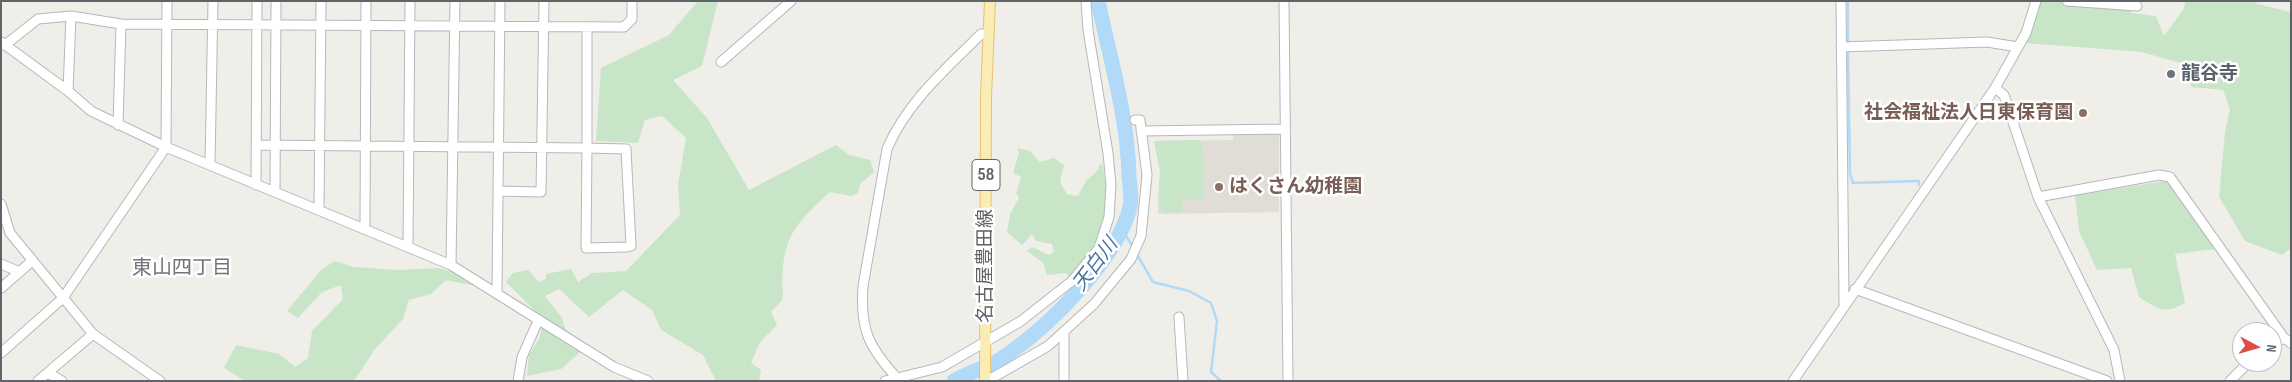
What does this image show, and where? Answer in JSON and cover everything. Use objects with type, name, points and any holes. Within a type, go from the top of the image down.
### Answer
[{"type":"main road","name":"名古屋豊田線","points":[[986,379],[988,34],[990,1]]},
{"type":"street","points":[[1,353],[63,298],[166,147],[167,1]]},
{"type":"street","points":[[210,165],[213,1]]},
{"type":"street","points":[[256,184],[258,145],[257,1]]},
{"type":"street","points":[[275,191],[276,1]]},
{"type":"street","points":[[319,209],[321,1]]},
{"type":"street","points":[[364,228],[366,1]]},
{"type":"street","points":[[408,247],[410,1]]},
{"type":"street","points":[[451,265],[455,1]]},
{"type":"street","points":[[497,292],[500,1]]},
{"type":"street","points":[[498,191],[541,192],[544,1]]},
{"type":"street","points":[[632,1],[632,19],[624,27],[121,24],[71,16],[38,19],[3,44],[68,91],[91,111],[166,147],[451,265],[497,292],[538,321],[614,367],[648,381]]},
{"type":"street","points":[[721,62],[791,1]]},
{"type":"street","points":[[885,381],[942,367],[986,346],[1021,322],[1072,281],[1096,253],[1107,229],[1111,202],[1108,153],[1093,64],[1086,1]]},
{"type":"street","points":[[1284,1],[1288,381]]},
{"type":"street","points":[[1841,1],[1844,304]]},
{"type":"street","points":[[1793,381],[1844,304],[1994,88],[2026,33],[2036,1]]},
{"type":"street","points":[[2066,1],[2137,6]]},
{"type":"street","points":[[68,91],[71,16]]},
{"type":"street","points":[[118,125],[121,24]]},
{"type":"street","points":[[258,145],[365,147],[587,148],[626,149],[631,246],[586,248],[587,148],[588,27]]},
{"type":"street","points":[[896,377],[878,357],[870,343],[862,309],[863,286],[887,149],[895,130],[926,89],[981,34],[988,34]]},
{"type":"street","points":[[1841,47],[1987,42],[2018,47]]},
{"type":"street","points":[[1994,88],[2004,95],[2038,197],[2114,350],[2120,381]]},
{"type":"street","points":[[986,379],[1036,355],[1064,332],[1106,291],[1131,259],[1141,236],[1147,175],[1140,120],[1135,120]]},
{"type":"street","points":[[1141,131],[1285,129]]},
{"type":"street","points":[[2038,197],[2159,175],[2170,177],[2288,340]]},
{"type":"street","points":[[1,204],[3,216],[10,233],[92,334],[160,381]]},
{"type":"street","points":[[1,288],[32,261]]},
{"type":"street","points":[[1,264],[20,272]]},
{"type":"street","points":[[1856,289],[2107,381]]},
{"type":"street","points":[[1180,317],[1183,381]]},
{"type":"street","points":[[518,381],[522,357],[538,321]]},
{"type":"street","points":[[1064,332],[1064,381]]},
{"type":"street","points":[[38,381],[92,334]]},
{"type":"street","points":[[48,372],[62,381]]},
{"type":"street","points":[[2230,381],[2239,372]]},
{"type":"shaded area","name":"はくさん幼稚園","points":[[1279,133],[1279,212],[1158,214],[1160,171],[1154,141],[1233,140],[1233,134]]},
{"type":"green space","points":[[698,1],[718,1],[702,66],[673,80],[707,118],[749,190],[836,145],[849,155],[870,160],[874,172],[860,184],[858,193],[851,196],[830,192],[796,227],[790,238],[783,264],[783,299],[771,312],[777,325],[760,342],[751,363],[761,370],[759,381],[716,381],[703,355],[661,330],[652,310],[623,290],[589,317],[559,289],[545,296],[562,318],[566,331],[560,340],[580,352],[561,369],[527,376],[529,355],[539,339],[544,320],[506,282],[513,273],[528,270],[539,282],[546,279],[546,274],[571,269],[578,282],[592,273],[626,271],[680,215],[678,185],[686,138],[662,116],[645,120],[638,143],[596,141],[601,68],[669,35]]},
{"type":"green space","points":[[2040,1],[2131,1],[2131,13],[2156,16],[2164,36],[2183,10],[2186,1],[2256,1],[2257,4],[2291,12],[2291,248],[2282,255],[2245,241],[2219,197],[2225,132],[2230,109],[2223,90],[2192,87],[2180,63],[2142,52],[2025,43]]},
{"type":"green space","points":[[1199,140],[1203,149],[1204,199],[1182,199],[1181,212],[1165,212],[1158,204],[1160,171],[1154,141]]},
{"type":"green space","points":[[1017,148],[1030,151],[1040,162],[1054,158],[1064,165],[1060,182],[1067,194],[1078,196],[1086,181],[1098,170],[1100,163],[1103,166],[1107,194],[1107,213],[1104,231],[1098,245],[1072,278],[1065,273],[1047,275],[1043,263],[1027,251],[1032,247],[1049,255],[1054,252],[1052,244],[1036,241],[1032,234],[1022,245],[1007,232],[1010,214],[1019,198],[1016,193],[1021,177],[1013,173],[1019,153]]},
{"type":"green space","points":[[2165,181],[2169,183],[2215,249],[2175,254],[2185,303],[2166,310],[2156,307],[2139,297],[2131,268],[2097,270],[2079,231],[2075,195]]},
{"type":"green space","points":[[335,261],[354,267],[397,270],[438,268],[454,272],[476,284],[470,285],[446,280],[431,294],[409,300],[403,319],[375,349],[354,381],[245,381],[224,368],[236,345],[279,354],[295,367],[308,358],[312,331],[343,299],[341,285],[322,292],[298,318],[287,311],[322,269]]},
{"type":"waterway","name":"天白川","points":[[954,381],[1000,360],[1046,324],[1082,287],[1098,267],[1112,247],[1123,226],[1131,200],[1128,155],[1118,88],[1098,1]]},
{"type":"waterway","points":[[1848,1],[1848,44]]},
{"type":"waterway","points":[[1848,50],[1850,174],[1853,183],[1919,181],[1919,185]]},
{"type":"waterway","points":[[1122,229],[1134,249]]},
{"type":"waterway","points":[[1136,253],[1153,282],[1189,291],[1211,303],[1217,321],[1211,372],[1221,381]]},
{"type":"place","name":"龍谷寺","points":[[2171,74]]},
{"type":"place","name":"社会福祉法人日東保育園","points":[[2083,113]]},
{"type":"place","name":"はくさん幼稚園","points":[[1219,187]]},
{"type":"district","name":"東山四丁目","points":[[182,269]]}]
